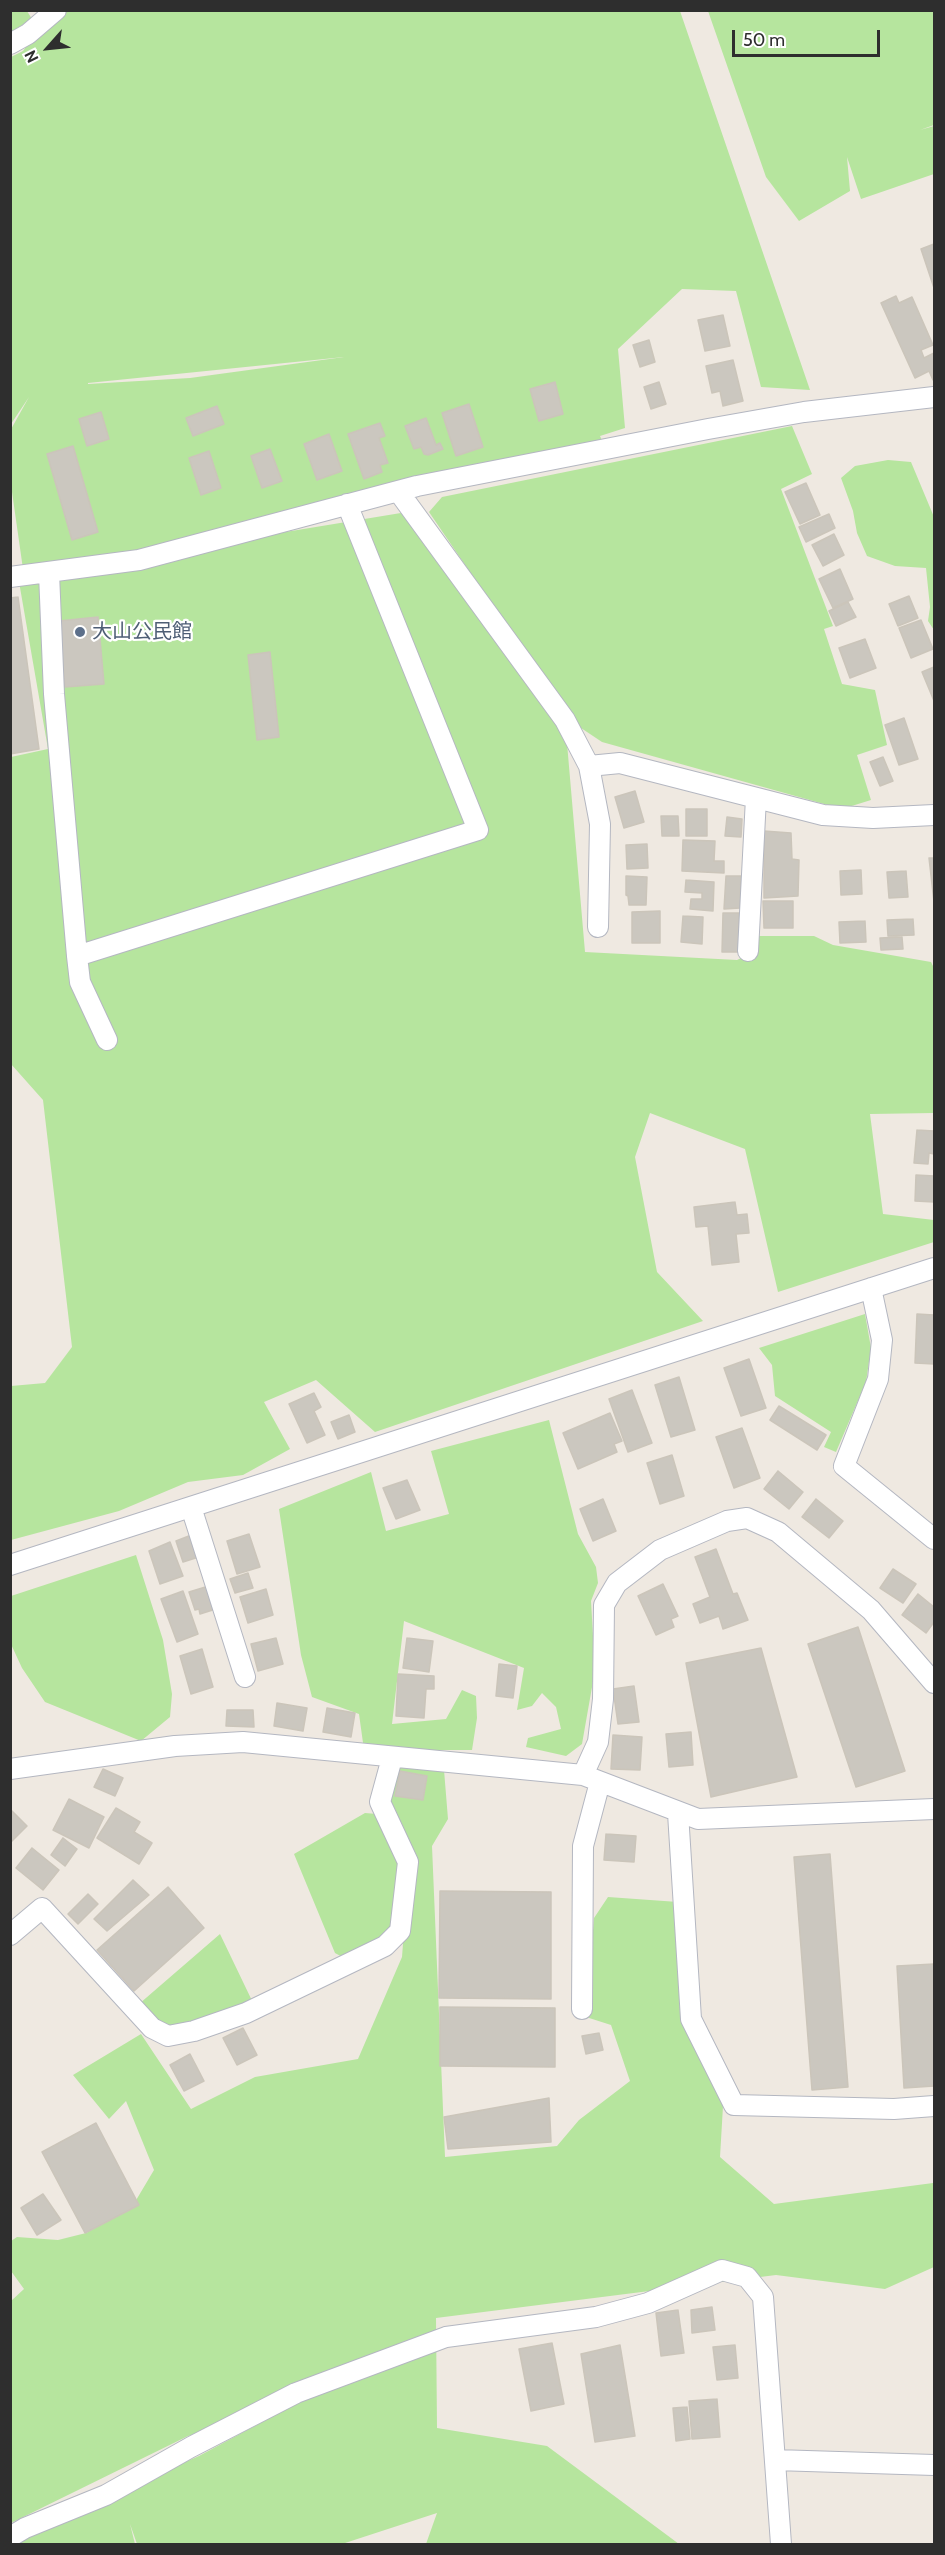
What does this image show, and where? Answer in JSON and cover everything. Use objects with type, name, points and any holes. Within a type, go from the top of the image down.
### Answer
[{"type":"street","points":[[10,44],[28,34],[56,10]]},
{"type":"street","points":[[10,577],[139,560],[398,491],[804,412],[934,397]]},
{"type":"street","points":[[398,491],[565,720],[589,766],[600,824],[598,927]]},
{"type":"street","points":[[77,956],[478,830],[347,504]]},
{"type":"street","points":[[49,573],[54,694],[80,982],[107,1040]]},
{"type":"street","points":[[589,766],[620,763],[823,815],[873,818],[934,815]]},
{"type":"street","points":[[748,951],[756,798]]},
{"type":"street","points":[[10,1565],[934,1268]]},
{"type":"street","points":[[871,1288],[882,1340],[878,1379],[844,1466],[934,1539]]},
{"type":"street","points":[[191,1507],[245,1677]]},
{"type":"street","points":[[582,2009],[583,1846],[603,1699],[604,1605],[617,1583],[660,1550],[728,1521],[747,1518],[778,1532],[871,1610],[934,1683]]},
{"type":"street","points":[[10,1769],[175,1746],[243,1742],[591,1778],[698,1819],[934,1809]]},
{"type":"street","points":[[10,1935],[42,1908],[152,2028],[168,2036],[194,2031],[246,2013],[385,1946],[400,1931],[408,1862],[380,1802],[392,1758]]},
{"type":"street","points":[[678,1813],[691,2019],[735,2105],[894,2109],[934,2106]]},
{"type":"street","points":[[10,2537],[25,2528],[106,2495],[191,2447],[296,2393],[446,2337],[596,2317],[648,2303],[722,2270],[747,2277],[763,2297],[781,2544]]},
{"type":"street","points":[[775,2460],[934,2465]]},
{"type":"green space","points":[[52,10],[680,11],[810,390],[761,387],[736,291],[682,289],[618,349],[625,428],[600,436],[604,445],[115,559],[23,569],[11,485],[10,431],[29,397],[11,424],[11,57],[23,51]],"holes":[[[344,357],[190,378],[88,384]]]},
{"type":"green space","points":[[11,11],[27,11],[32,19],[11,32]]},
{"type":"green space","points":[[708,11],[934,11],[934,125],[920,130],[934,126],[934,174],[861,199],[847,157],[850,191],[799,221],[766,177]]},
{"type":"green space","points":[[792,426],[812,474],[781,489],[833,626],[824,629],[842,684],[875,690],[887,745],[857,755],[871,800],[842,809],[602,742],[572,722],[429,512],[442,497]]},
{"type":"green space","points":[[888,460],[911,462],[934,517],[934,630],[928,621],[930,607],[926,568],[895,566],[867,556],[857,533],[853,511],[841,478],[855,466]]},
{"type":"green space","points":[[413,511],[565,720],[585,952],[737,960],[752,953],[757,936],[814,936],[833,945],[931,962],[934,968],[934,1113],[870,1114],[883,1214],[934,1220],[934,1242],[778,1292],[745,1149],[650,1113],[635,1157],[657,1272],[703,1321],[375,1432],[316,1380],[264,1402],[290,1449],[243,1475],[188,1482],[119,1511],[11,1540],[11,1386],[45,1383],[72,1347],[43,1100],[11,1064],[11,757],[48,749],[18,576]]},
{"type":"green space","points":[[865,1314],[871,1348],[866,1382],[836,1452],[824,1447],[831,1432],[775,1396],[772,1365],[759,1348]]},
{"type":"green space","points":[[549,1420],[578,1534],[596,1567],[598,1583],[591,1601],[595,1670],[582,1744],[566,1756],[526,1747],[528,1738],[561,1729],[556,1707],[542,1693],[532,1706],[517,1710],[524,1668],[404,1621],[392,1724],[446,1719],[462,1690],[476,1696],[477,1718],[472,1750],[364,1750],[359,1714],[312,1697],[301,1655],[279,1509],[371,1472],[386,1531],[449,1514],[431,1451]]},
{"type":"green space","points":[[136,1555],[163,1640],[172,1694],[170,1717],[141,1741],[45,1702],[22,1668],[10,1642],[11,1596]]},
{"type":"green space","points":[[394,1766],[444,1770],[448,1819],[432,1846],[445,2157],[557,2146],[579,2120],[630,2081],[611,2025],[586,2017],[594,1918],[608,1897],[678,1902],[680,2015],[723,2106],[720,2157],[774,2204],[933,2183],[934,2267],[885,2289],[776,2275],[436,2318],[437,2428],[547,2446],[679,2544],[426,2544],[437,2513],[342,2544],[137,2544],[130,2524],[135,2544],[15,2544],[119,2491],[199,2456],[277,2414],[188,2436],[11,2523],[11,2301],[24,2289],[11,2271],[11,2241],[17,2237],[58,2240],[86,2233],[132,2207],[154,2170],[126,2101],[109,2119],[73,2075],[141,2034],[191,2109],[255,2077],[358,2059],[402,1957],[409,1865],[385,1798]]},
{"type":"green space","points":[[365,1813],[377,1814],[400,1867],[391,1932],[346,1959],[335,1953],[294,1854]]},
{"type":"green space","points":[[220,1934],[256,2009],[194,2031],[152,2028],[139,2004]]},
{"type":"building","points":[[934,244],[934,288],[921,249]]},
{"type":"building","points":[[896,296],[899,303],[912,297],[933,345],[921,350],[924,358],[934,353],[933,380],[929,371],[915,378],[881,303]]},
{"type":"building","points":[[723,315],[730,346],[705,351],[698,320]]},
{"type":"building","points":[[649,340],[655,362],[640,367],[633,345]]},
{"type":"building","points":[[733,360],[743,401],[723,406],[720,391],[712,393],[706,366]]},
{"type":"building","points":[[555,382],[563,414],[539,421],[530,389]]},
{"type":"building","points":[[659,382],[666,404],[651,409],[644,387]]},
{"type":"building","points":[[469,404],[483,447],[456,456],[442,413]]},
{"type":"building","points":[[217,406],[224,424],[193,436],[186,418]]},
{"type":"building","points":[[101,412],[109,439],[87,446],[79,419]]},
{"type":"building","points":[[426,418],[436,445],[440,443],[443,449],[428,455],[424,454],[421,447],[414,449],[405,426]]},
{"type":"building","points":[[380,423],[385,436],[379,438],[388,463],[380,465],[382,472],[364,479],[348,434]]},
{"type":"building","points":[[329,434],[342,471],[317,480],[304,444]]},
{"type":"building","points":[[73,446],[98,532],[72,540],[47,454]]},
{"type":"building","points":[[270,449],[282,481],[262,488],[251,456]]},
{"type":"building","points":[[209,451],[221,488],[201,495],[189,458]]},
{"type":"building","points":[[806,483],[820,515],[800,524],[785,492]]},
{"type":"building","points":[[829,514],[835,528],[806,542],[799,527]]},
{"type":"building","points":[[834,534],[844,555],[823,566],[812,545]]},
{"type":"building","points":[[840,569],[853,599],[833,608],[819,579]]},
{"type":"building","points":[[909,596],[918,618],[898,626],[889,604]]},
{"type":"building","points":[[18,597],[39,749],[10,754],[10,598]]},
{"type":"building","points":[[848,602],[856,617],[836,626],[829,611]]},
{"type":"building","points":[[98,617],[104,684],[65,687],[59,621]]},
{"type":"building","points":[[921,620],[933,649],[911,658],[899,628]]},
{"type":"building","points":[[865,639],[876,668],[850,678],[839,648]]},
{"type":"building","points":[[270,652],[279,737],[257,740],[248,655]]},
{"type":"building","points":[[934,667],[934,701],[922,672]]},
{"type":"building","points":[[904,718],[918,759],[899,765],[885,725]]},
{"type":"building","points":[[883,757],[893,781],[880,786],[870,762]]},
{"type":"building","points":[[635,791],[644,822],[624,828],[615,797]]},
{"type":"building","points":[[686,809],[707,809],[707,836],[686,836]]},
{"type":"building","points":[[661,816],[678,816],[679,836],[662,836]]},
{"type":"building","points":[[727,817],[742,819],[741,837],[725,836]]},
{"type":"building","points":[[764,831],[791,833],[792,859],[799,860],[798,896],[764,898]]},
{"type":"building","points":[[683,840],[715,841],[714,861],[724,861],[724,873],[682,871]]},
{"type":"building","points":[[647,844],[648,868],[627,869],[626,845]]},
{"type":"building","points":[[929,858],[934,858],[934,902]]},
{"type":"building","points":[[861,870],[862,894],[841,895],[840,871]]},
{"type":"building","points":[[906,871],[908,897],[889,898],[887,872]]},
{"type":"building","points":[[626,876],[647,877],[646,905],[629,905],[626,895]]},
{"type":"building","points":[[726,876],[741,876],[740,908],[724,909]]},
{"type":"building","points":[[686,880],[714,882],[713,911],[690,909],[691,899],[702,899],[702,893],[685,892]]},
{"type":"building","points":[[763,901],[793,901],[793,928],[764,928]]},
{"type":"building","points":[[660,911],[660,943],[632,943],[632,912]]},
{"type":"building","points":[[723,913],[739,913],[739,952],[722,952]]},
{"type":"building","points":[[683,916],[703,917],[702,944],[681,942]]},
{"type":"building","points":[[913,919],[914,935],[888,936],[887,920]]},
{"type":"building","points":[[865,921],[866,942],[840,943],[839,922]]},
{"type":"building","points":[[902,937],[903,949],[881,950],[880,938]]},
{"type":"building","points":[[917,1130],[934,1131],[934,1154],[929,1153],[928,1164],[914,1163]]},
{"type":"building","points":[[916,1175],[934,1176],[934,1202],[915,1201]]},
{"type":"building","points":[[735,1202],[737,1215],[747,1214],[749,1233],[736,1234],[739,1262],[712,1265],[708,1226],[696,1227],[694,1207]]},
{"type":"building","points":[[917,1314],[934,1315],[934,1364],[915,1363]]},
{"type":"building","points":[[749,1359],[766,1408],[741,1416],[724,1368]]},
{"type":"building","points":[[679,1377],[695,1430],[671,1437],[655,1385]]},
{"type":"building","points":[[632,1390],[652,1443],[628,1452],[609,1399]]},
{"type":"building","points":[[314,1393],[321,1407],[314,1411],[325,1435],[307,1443],[289,1404]]},
{"type":"building","points":[[779,1406],[826,1435],[817,1450],[770,1420]]},
{"type":"building","points":[[610,1413],[622,1441],[614,1444],[617,1452],[578,1469],[563,1433]]},
{"type":"building","points":[[349,1415],[355,1432],[338,1439],[331,1422]]},
{"type":"building","points":[[742,1428],[760,1478],[734,1488],[716,1437]]},
{"type":"building","points":[[672,1455],[684,1496],[660,1504],[647,1463]]},
{"type":"building","points":[[778,1471],[803,1492],[789,1509],[764,1489]]},
{"type":"building","points":[[407,1480],[420,1510],[396,1519],[383,1488]]},
{"type":"building","points":[[603,1499],[616,1531],[593,1541],[580,1509]]},
{"type":"building","points":[[816,1499],[843,1521],[829,1538],[802,1517]]},
{"type":"building","points":[[194,1534],[202,1556],[183,1562],[176,1541]]},
{"type":"building","points":[[249,1534],[260,1567],[237,1574],[227,1541]]},
{"type":"building","points":[[170,1542],[183,1576],[160,1584],[149,1551]]},
{"type":"building","points":[[716,1549],[733,1594],[737,1593],[748,1620],[723,1629],[719,1616],[700,1623],[693,1604],[710,1597],[695,1557]]},
{"type":"building","points":[[893,1569],[916,1584],[903,1603],[880,1588]]},
{"type":"building","points":[[248,1573],[253,1588],[235,1593],[230,1579]]},
{"type":"building","points":[[663,1584],[678,1616],[671,1619],[674,1627],[656,1635],[638,1596]]},
{"type":"building","points":[[212,1585],[219,1608],[200,1614],[199,1609],[195,1610],[189,1592]]},
{"type":"building","points":[[266,1589],[273,1615],[248,1623],[240,1597]]},
{"type":"building","points":[[183,1591],[198,1634],[177,1642],[161,1599]]},
{"type":"building","points":[[918,1594],[934,1607],[934,1622],[926,1633],[902,1615]]},
{"type":"building","points":[[858,1627],[905,1771],[856,1787],[808,1644]]},
{"type":"building","points":[[276,1638],[283,1664],[258,1671],[251,1644]]},
{"type":"building","points":[[407,1638],[433,1641],[429,1672],[403,1668]]},
{"type":"building","points":[[761,1648],[797,1777],[711,1797],[686,1663]]},
{"type":"building","points":[[202,1649],[213,1687],[191,1694],[180,1656]]},
{"type":"building","points":[[499,1664],[517,1666],[513,1698],[496,1696]]},
{"type":"building","points":[[398,1674],[434,1676],[434,1689],[426,1689],[424,1718],[396,1716]]},
{"type":"building","points":[[634,1686],[639,1722],[618,1724],[613,1689]]},
{"type":"building","points":[[277,1703],[307,1708],[303,1731],[274,1726]]},
{"type":"building","points":[[327,1708],[355,1713],[351,1737],[323,1732]]},
{"type":"building","points":[[227,1710],[253,1710],[254,1727],[226,1726]]},
{"type":"building","points":[[691,1732],[693,1765],[669,1767],[666,1734]]},
{"type":"building","points":[[613,1735],[642,1737],[640,1770],[611,1769]]},
{"type":"building","points":[[103,1769],[123,1778],[115,1796],[94,1787]]},
{"type":"building","points":[[400,1771],[427,1776],[423,1800],[395,1796]]},
{"type":"building","points":[[69,1799],[104,1817],[89,1848],[53,1830]]},
{"type":"building","points":[[116,1808],[140,1822],[134,1832],[152,1843],[139,1864],[97,1838]]},
{"type":"building","points":[[10,1809],[27,1826],[10,1843]]},
{"type":"building","points":[[606,1834],[636,1836],[634,1862],[604,1860]]},
{"type":"building","points":[[63,1838],[77,1849],[65,1866],[51,1855]]},
{"type":"building","points":[[32,1848],[59,1870],[43,1890],[16,1868]]},
{"type":"building","points":[[830,1854],[848,2087],[812,2090],[794,1857]]},
{"type":"building","points":[[133,1880],[149,1895],[107,1931],[94,1919]]},
{"type":"building","points":[[168,1887],[204,1928],[134,1991],[97,1950]]},
{"type":"building","points":[[440,1891],[551,1892],[551,1999],[439,1998]]},
{"type":"building","points":[[88,1894],[98,1904],[78,1924],[68,1914]]},
{"type":"building","points":[[934,1964],[934,2086],[904,2088],[897,1966]]},
{"type":"building","points":[[440,2007],[555,2008],[555,2067],[440,2066]]},
{"type":"building","points":[[243,2028],[257,2055],[237,2065],[223,2038]]},
{"type":"building","points":[[599,2033],[603,2050],[586,2054],[582,2036]]},
{"type":"building","points":[[190,2054],[204,2081],[184,2091],[170,2065]]},
{"type":"building","points":[[549,2098],[551,2142],[448,2149],[444,2117]]},
{"type":"building","points":[[96,2123],[139,2205],[85,2233],[42,2152]]},
{"type":"building","points":[[43,2194],[61,2220],[37,2235],[21,2208]]},
{"type":"building","points":[[712,2307],[715,2330],[692,2333],[691,2310]]},
{"type":"building","points":[[678,2310],[684,2353],[661,2356],[656,2313]]},
{"type":"building","points":[[552,2343],[564,2404],[531,2411],[519,2349]]},
{"type":"building","points":[[620,2345],[635,2436],[595,2442],[581,2354]]},
{"type":"building","points":[[735,2345],[738,2378],[717,2380],[713,2347]]},
{"type":"building","points":[[717,2399],[720,2437],[692,2439],[689,2401]]},
{"type":"building","points":[[687,2407],[690,2439],[676,2441],[673,2408]]},
{"type":"place","name":"大山公民館","points":[[80,632]]}]
